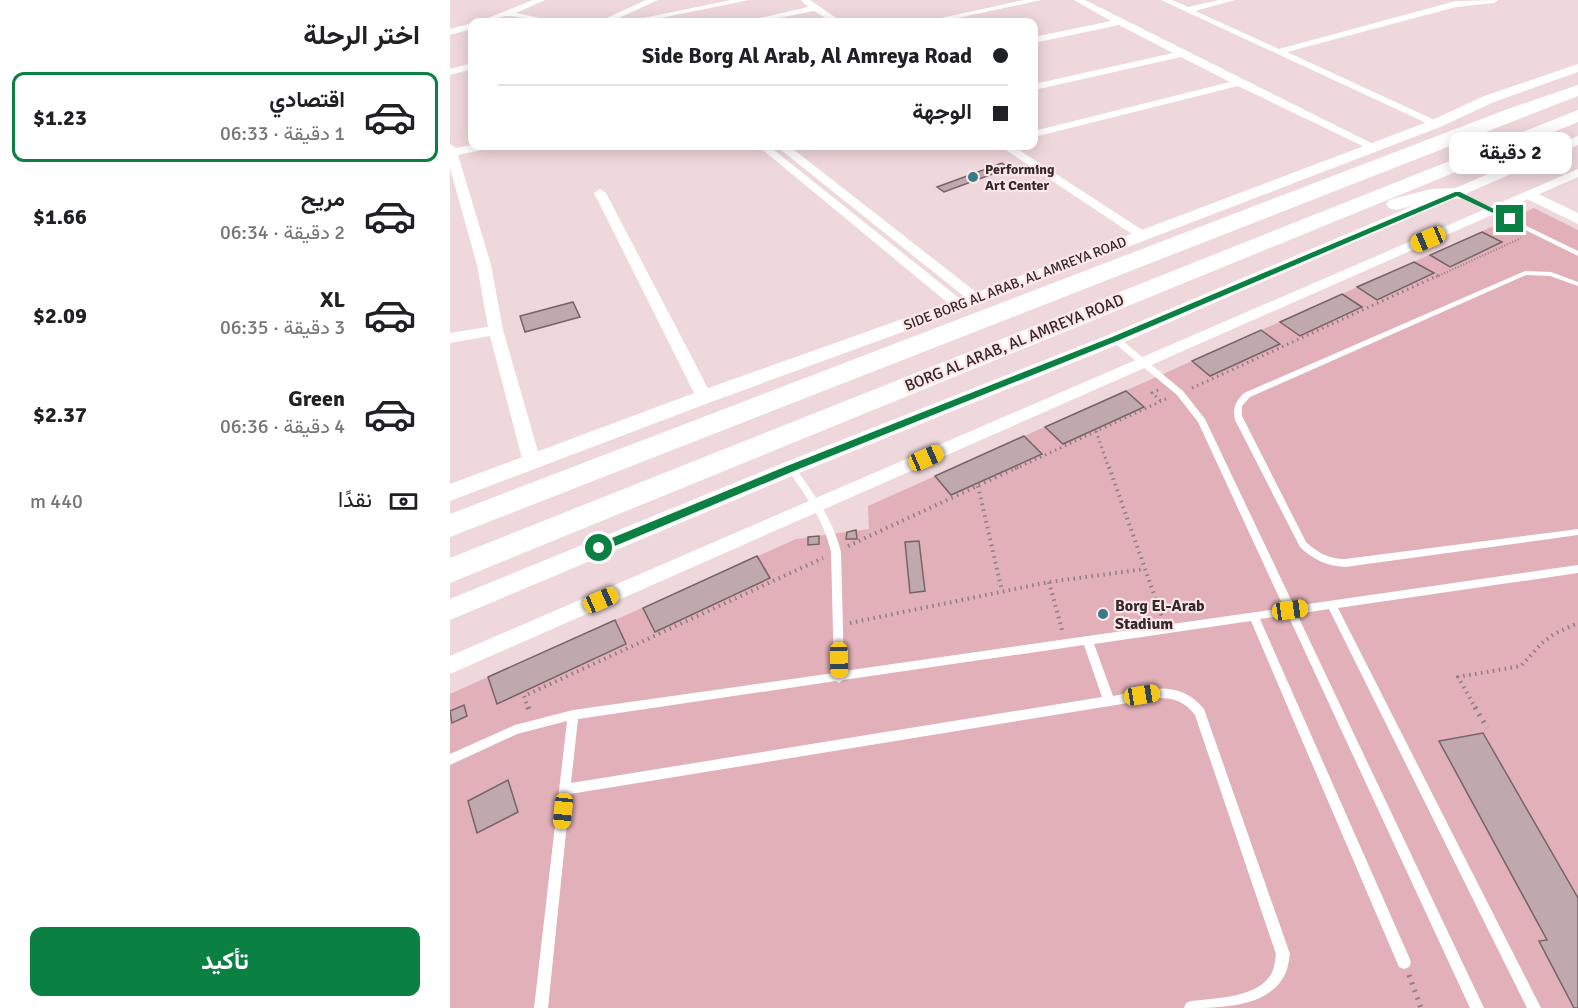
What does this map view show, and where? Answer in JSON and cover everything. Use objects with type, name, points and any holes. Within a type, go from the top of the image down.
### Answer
[{"type":"highway","name":"BORG AL ARAB, AL AMREYA ROAD","points":[[450,526],[1578,90]]},
{"type":"highway","name":"BORG AL ARAB, AL AMREYA ROAD","points":[[450,571],[1578,115]]},
{"type":"highway","points":[[1294,228],[1351,217],[1419,198],[1457,194]]},
{"type":"street","points":[[496,18],[541,0]]},
{"type":"street","points":[[633,18],[654,0]]},
{"type":"street","points":[[642,18],[745,0]]},
{"type":"street","points":[[803,0],[830,18]]},
{"type":"street","points":[[948,18],[1036,0]]},
{"type":"street","points":[[1078,0],[1180,54],[1373,147]]},
{"type":"street","points":[[1165,0],[1435,124]]},
{"type":"street","points":[[1186,10],[1231,0]]},
{"type":"street","points":[[1278,52],[1456,4],[1494,0]]},
{"type":"street","points":[[766,18],[814,8]]},
{"type":"street","points":[[508,14],[528,18]]},
{"type":"street","points":[[1038,39],[1118,21]]},
{"type":"street","points":[[450,32],[468,27]]},
{"type":"street","points":[[1038,86],[1180,54]]},
{"type":"street","points":[[450,72],[468,67]]},
{"type":"street","name":"SIDE BORG AL ARAB, AL AMREYA ROAD","points":[[450,493],[704,397],[976,299],[1435,124],[1489,99],[1578,68]]},
{"type":"street","points":[[1038,133],[1239,83]]},
{"type":"street","points":[[450,610],[790,468],[1114,339],[1457,194],[1578,140]]},
{"type":"street","points":[[468,149],[451,151],[457,196],[484,265],[496,330],[532,462]]},
{"type":"street","points":[[768,150],[959,305]]},
{"type":"street","points":[[787,150],[976,299]]},
{"type":"street","points":[[1012,150],[1143,235]]},
{"type":"street","points":[[450,665],[1578,173]]},
{"type":"street","points":[[1537,192],[1578,205]]},
{"type":"street","points":[[1537,192],[1578,219]]},
{"type":"street","points":[[600,193],[704,397]]},
{"type":"street","points":[[882,242],[897,236]]},
{"type":"street","points":[[450,338],[496,330]]},
{"type":"lane","points":[[1457,194],[1578,254]]},
{"type":"lane","points":[[1578,284],[1551,274],[1525,273],[1246,395],[1237,410],[1239,420],[1303,544],[1319,557],[1329,561],[1345,563],[1578,532]]},
{"type":"lane","points":[[1114,339],[1180,393],[1208,432],[1477,1008]]},
{"type":"lane","points":[[790,468],[829,525],[836,552],[839,678]]},
{"type":"lane","points":[[450,760],[534,724],[573,715],[1578,569]]},
{"type":"lane","points":[[1332,604],[1534,1008]]},
{"type":"lane","points":[[1254,616],[1404,962]]},
{"type":"lane","points":[[1088,641],[1109,701]]},
{"type":"lane","points":[[565,789],[1168,692],[1187,699],[1200,712],[1283,954],[1283,966],[1279,977],[1265,992],[1191,1008]]},
{"type":"lane","points":[[541,1008],[573,715]]},
{"type":"path","points":[[534,724],[524,696],[1096,431],[1535,232]]},
{"type":"path","points":[[1096,431],[1166,629]]},
{"type":"path","points":[[978,486],[1002,591]]},
{"type":"path","points":[[838,625],[1049,582],[1145,569]]},
{"type":"path","points":[[1049,582],[1066,644]]},
{"type":"path","points":[[1487,728],[1458,677],[1521,666],[1542,643],[1554,634],[1578,623]]},
{"type":"path","points":[[1404,962],[1420,1008]]},
{"type":"shaded area","name":"Borg El-Arab Stadium","points":[[1534,208],[1578,230],[1578,1008],[450,1008],[450,694],[796,539],[869,529],[868,506]]},
{"type":"building","name":"Performing Art Center","points":[[1002,163],[1009,168],[944,192],[937,187]]},
{"type":"building","points":[[1482,232],[1502,242],[1450,267],[1430,255]]},
{"type":"building","points":[[1414,262],[1434,273],[1377,300],[1357,287]]},
{"type":"building","points":[[1342,294],[1362,307],[1300,336],[1280,322]]},
{"type":"building","points":[[573,302],[580,317],[525,332],[520,316]]},
{"type":"building","points":[[1261,330],[1280,344],[1210,376],[1192,361]]},
{"type":"building","points":[[1126,391],[1144,407],[1063,444],[1045,427]]},
{"type":"building","points":[[1024,436],[1042,454],[951,495],[935,476]]},
{"type":"building","points":[[856,530],[857,539],[846,539],[847,532]]},
{"type":"building","points":[[819,536],[819,544],[808,545],[808,537]]},
{"type":"building","points":[[919,541],[925,591],[910,593],[905,542]]},
{"type":"building","points":[[757,556],[770,578],[655,632],[643,608]]},
{"type":"building","points":[[615,620],[626,644],[497,704],[488,677]]},
{"type":"building","points":[[464,705],[467,716],[452,723],[450,711]]},
{"type":"building","points":[[1483,733],[1578,898],[1578,1008],[1574,1008],[1539,941],[1547,940],[1439,741]]},
{"type":"building","points":[[508,780],[518,812],[477,833],[468,801]]},
{"type":"place","name":"Performing Art Center","points":[[973,177]]},
{"type":"place","name":"Borg El-Arab Stadium","points":[[1103,614]]},
{"type":"route","points":[[599,548],[790,468],[1114,339],[1457,194],[1510,219]]}]
